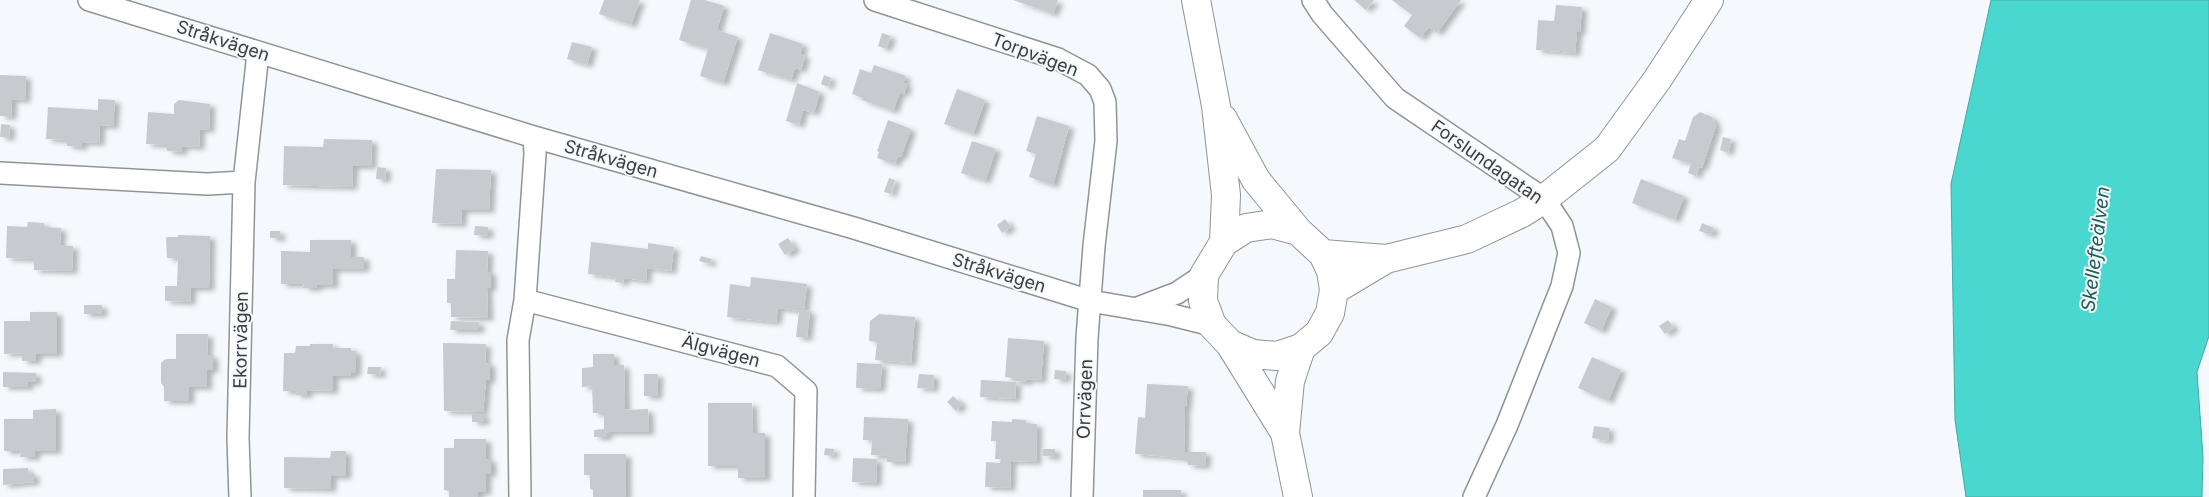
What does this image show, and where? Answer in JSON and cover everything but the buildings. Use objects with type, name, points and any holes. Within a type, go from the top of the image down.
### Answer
[{"type":"main road","points":[[1196,0],[1216,106],[1226,195],[1224,242]]},
{"type":"main road","points":[[1334,290],[1386,260],[1467,238],[1522,214],[1544,200],[1607,149],[1658,80],[1709,0]]},
{"type":"main road","points":[[1216,106],[1256,180],[1298,231],[1324,254],[1331,271],[1334,290],[1330,313],[1323,326],[1319,333],[1301,348],[1277,356],[1253,354],[1221,334]]},
{"type":"main road","points":[[1285,432],[1221,334],[1204,300],[1204,275],[1224,242],[1246,228],[1272,224],[1298,231]]},
{"type":"main road","points":[[1324,254],[1386,260]]},
{"type":"main road","points":[[1298,497],[1285,432],[1290,381],[1301,348]]},
{"type":"street","name":"Stråkvägen","points":[[89,0],[534,137],[854,228],[1090,301],[1172,315],[1221,334]]},
{"type":"street","name":"Torpvägen","points":[[875,0],[1058,59],[1088,75],[1100,89],[1105,102],[1106,141],[1090,301]]},
{"type":"street","name":"Forslundagatan","points":[[1312,0],[1322,14],[1396,98],[1544,200],[1562,226],[1569,253],[1562,286],[1507,425],[1474,497]]},
{"type":"street","name":"Ekorrvägen","points":[[240,497],[238,438],[244,182],[258,53]]},
{"type":"street","points":[[520,497],[518,340],[525,300],[536,154],[534,137]]},
{"type":"street","points":[[0,173],[207,184],[244,182]]},
{"type":"street","points":[[1135,309],[1177,293],[1204,275]]},
{"type":"street","name":"Älgvägen","points":[[525,300],[777,366],[806,391],[804,497]]},
{"type":"street","name":"Orrvägen","points":[[1082,497],[1090,301]]},
{"type":"water","name":"Skellefteälven","points":[[1991,0],[2209,0],[2209,336],[2197,372],[2203,457],[2202,497],[1966,497],[1955,420],[1951,184]]}]
